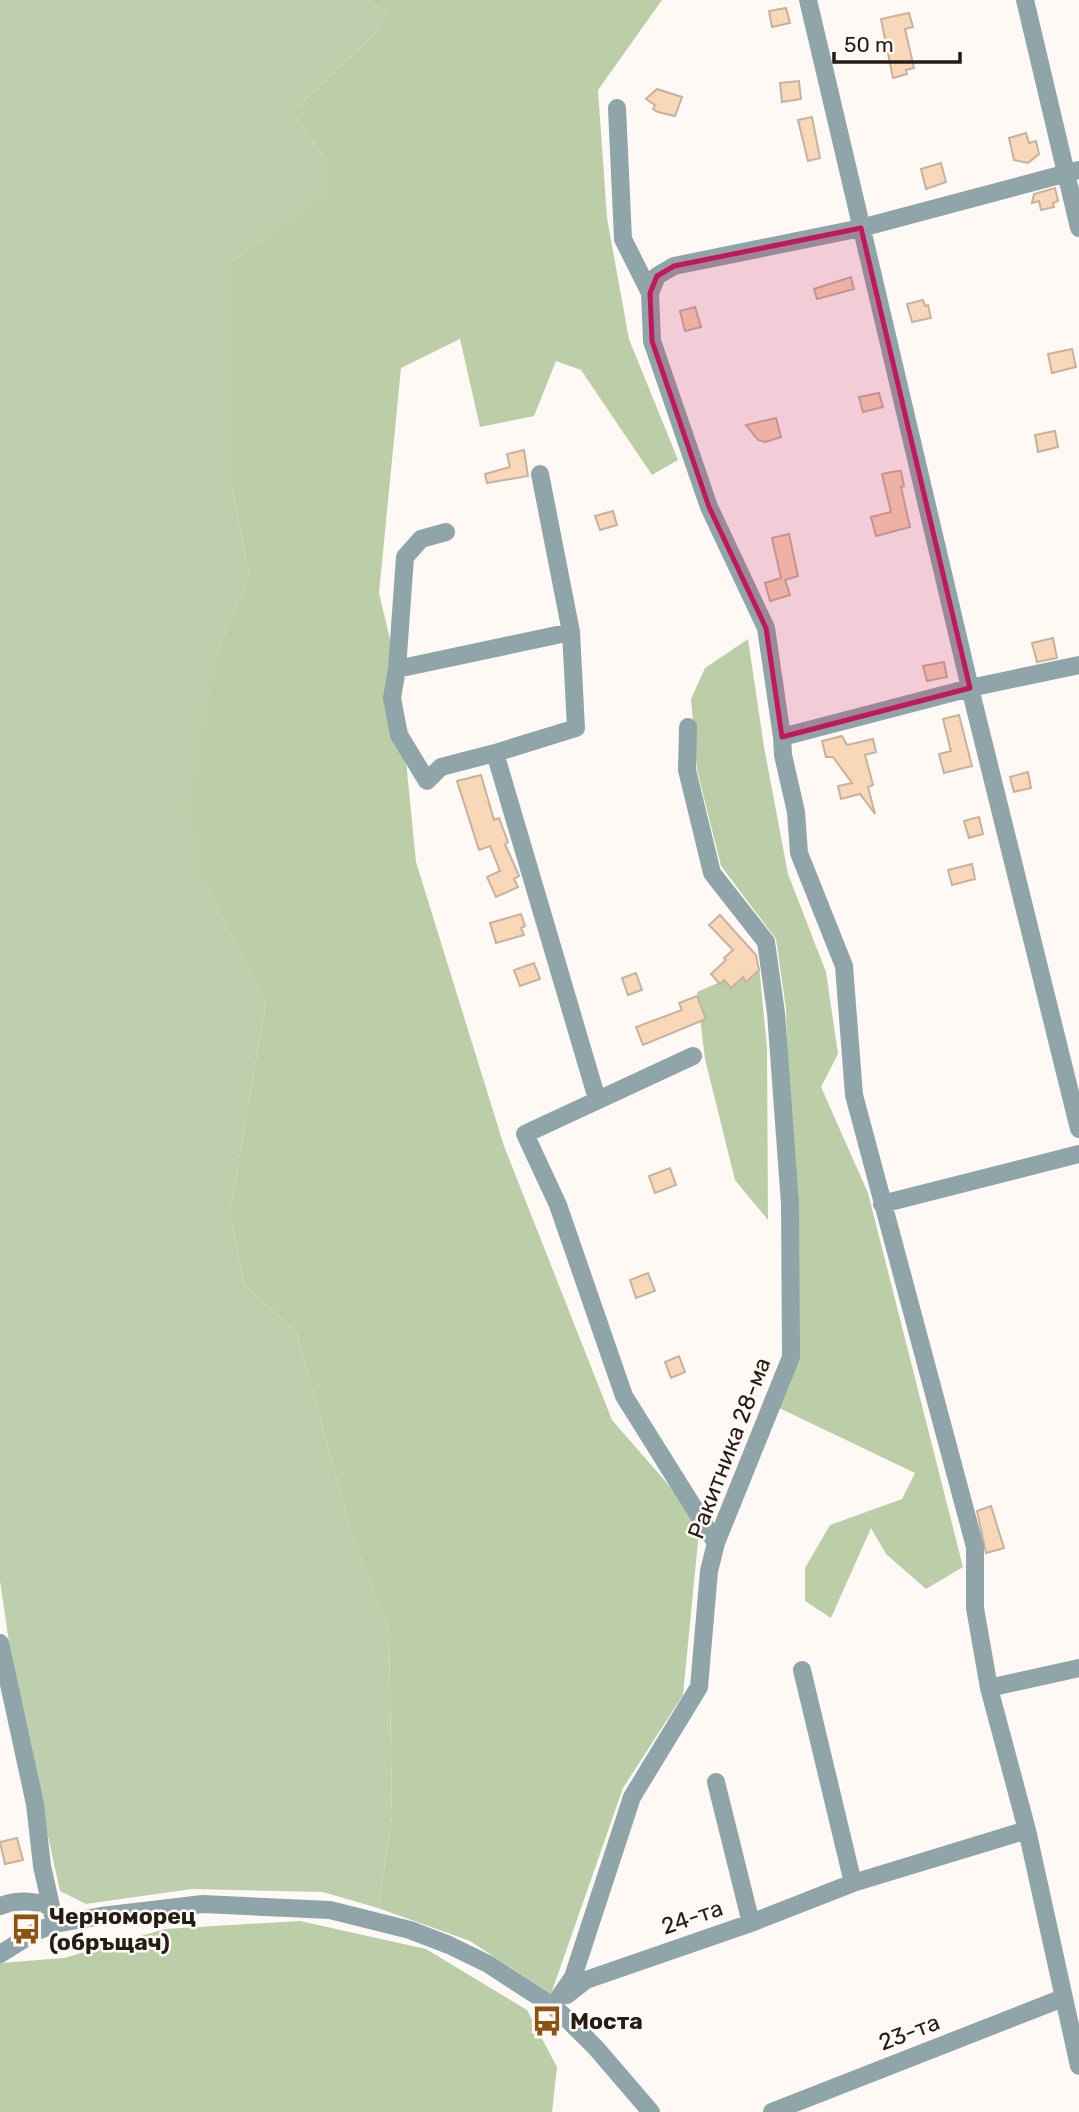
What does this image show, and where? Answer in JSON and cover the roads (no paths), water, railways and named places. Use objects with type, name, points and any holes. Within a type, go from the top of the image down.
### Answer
[{"type":"street","points":[[807,0],[970,688],[1079,1129]]},
{"type":"street","points":[[1025,0],[1073,172],[1079,228]]},
{"type":"street","points":[[617,108],[623,239],[650,293],[652,341],[709,506],[765,628],[783,755],[796,812],[799,853],[844,966],[854,1095],[975,1547],[975,1608],[989,1688],[1027,1829],[1063,1998],[1078,2054]]},
{"type":"street","points":[[650,293],[657,276],[674,266],[862,228],[1073,172]]},
{"type":"street","points":[[446,532],[421,539],[405,557],[397,669],[392,698],[398,735],[427,781],[441,766],[495,753],[576,728],[571,632],[540,474]]},
{"type":"street","points":[[397,669],[571,632]]},
{"type":"street","points":[[782,737],[970,688],[1079,665]]},
{"type":"street","name":"Ракитника 28-ма","points":[[553,2006],[573,1977],[632,1797],[699,1687],[709,1571],[716,1543],[791,1357],[790,1204],[776,1013],[765,942],[712,873],[687,770],[688,727]]},
{"type":"street","points":[[495,753],[597,1099]]},
{"type":"street","points":[[693,1056],[525,1133],[558,1205],[624,1396],[716,1543]]},
{"type":"street","points":[[882,1204],[1079,1154]]},
{"type":"street","points":[[0,1643],[35,1804],[53,1915]]},
{"type":"street","points":[[989,1688],[1079,1668]]},
{"type":"street","points":[[802,1670],[853,1883]]},
{"type":"street","points":[[716,1782],[751,1923]]},
{"type":"street","name":"24-та","points":[[553,2006],[586,1980],[751,1923],[853,1883],[1027,1829]]},
{"type":"street","points":[[0,1906],[26,1901],[53,1915],[203,1904],[330,1910],[410,1930],[488,1964],[553,2006],[596,2048],[651,2112]]},
{"type":"street","points":[[0,1954],[37,1931],[53,1915]]},
{"type":"street","name":"23-та","points":[[772,2112],[1063,1998]]},
{"type":"place","name":"Черноморец (обръщач)","points":[[26,1929]]},
{"type":"place","name":"Моста","points":[[547,2021]]}]
